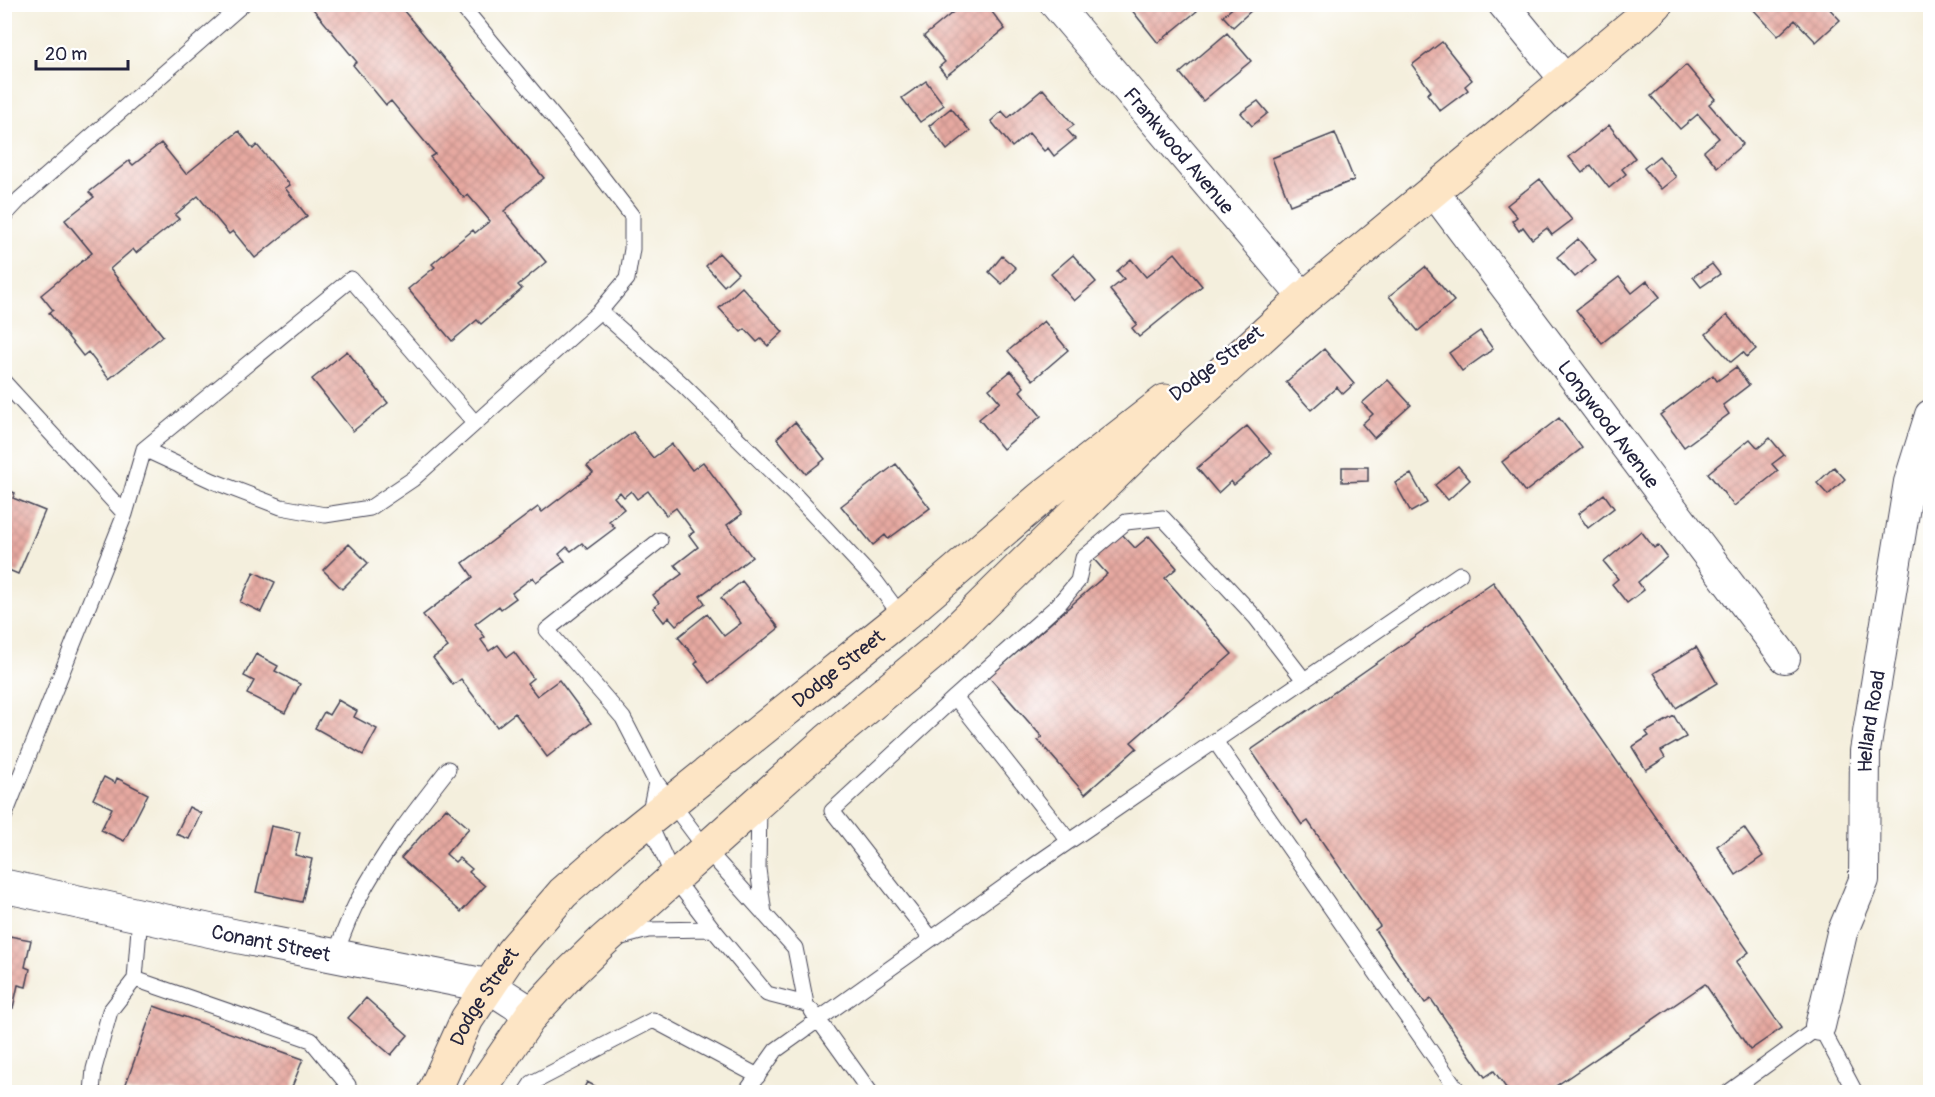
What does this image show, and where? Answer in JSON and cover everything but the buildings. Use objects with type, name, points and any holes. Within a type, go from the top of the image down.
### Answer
[{"type":"main road","name":"Dodge Street","points":[[479,1092],[532,1014],[603,941],[827,741],[935,651],[1173,417],[1304,298],[1656,4]]},
{"type":"main road","name":"Dodge Street","points":[[434,1092],[467,1019],[512,952],[563,893],[658,802],[902,617],[1041,498],[1131,426],[1304,298]]},
{"type":"street","name":"Frankwood Avenue","points":[[1055,4],[1304,298]]},
{"type":"street","points":[[1503,4],[1566,81]]},
{"type":"street","name":"Longwood Avenue","points":[[1432,191],[1785,658]]},
{"type":"street","name":"Hellard Road","points":[[1820,1026],[1842,933],[1864,880],[1865,751],[1909,482],[1930,415]]},
{"type":"street","name":"Conant Street","points":[[4,886],[140,916],[489,986],[532,1014]]},
{"type":"lane","points":[[4,216],[20,198],[243,4]]},
{"type":"lane","points":[[144,449],[213,481],[281,507],[325,515],[370,508],[412,479],[475,423],[600,311],[627,279],[632,249],[632,216],[582,151],[460,4]]},
{"type":"lane","points":[[4,817],[125,514],[144,449],[351,279],[475,423]]},
{"type":"lane","points":[[600,311],[680,382],[794,494],[876,582],[902,617]]},
{"type":"lane","points":[[4,382],[125,514]]},
{"type":"lane","points":[[931,938],[832,811],[1058,605],[1078,581],[1083,558],[1126,522],[1163,518],[1256,618],[1304,680]]},
{"type":"lane","points":[[660,540],[547,630],[624,718],[658,802],[674,878],[767,994],[806,1004]]},
{"type":"lane","points":[[746,1092],[776,1050],[818,1019],[1069,841],[1460,574]]},
{"type":"lane","points":[[955,697],[1069,841]]},
{"type":"lane","points":[[1215,741],[1459,1092]]},
{"type":"lane","points":[[335,955],[358,900],[382,860],[405,824],[448,769]]},
{"type":"lane","points":[[759,801],[758,869],[764,914]]},
{"type":"lane","points":[[658,802],[706,849],[795,948],[806,1004],[870,1092]]},
{"type":"lane","points":[[92,1092],[94,1069],[110,1011],[135,979],[140,916]]},
{"type":"lane","points":[[603,941],[648,930],[713,929]]},
{"type":"lane","points":[[135,979],[311,1040],[348,1085],[345,1092]]},
{"type":"lane","points":[[526,1092],[532,1083],[653,1020],[758,1076]]},
{"type":"lane","points":[[1729,1092],[1820,1026],[1856,1092]]}]
